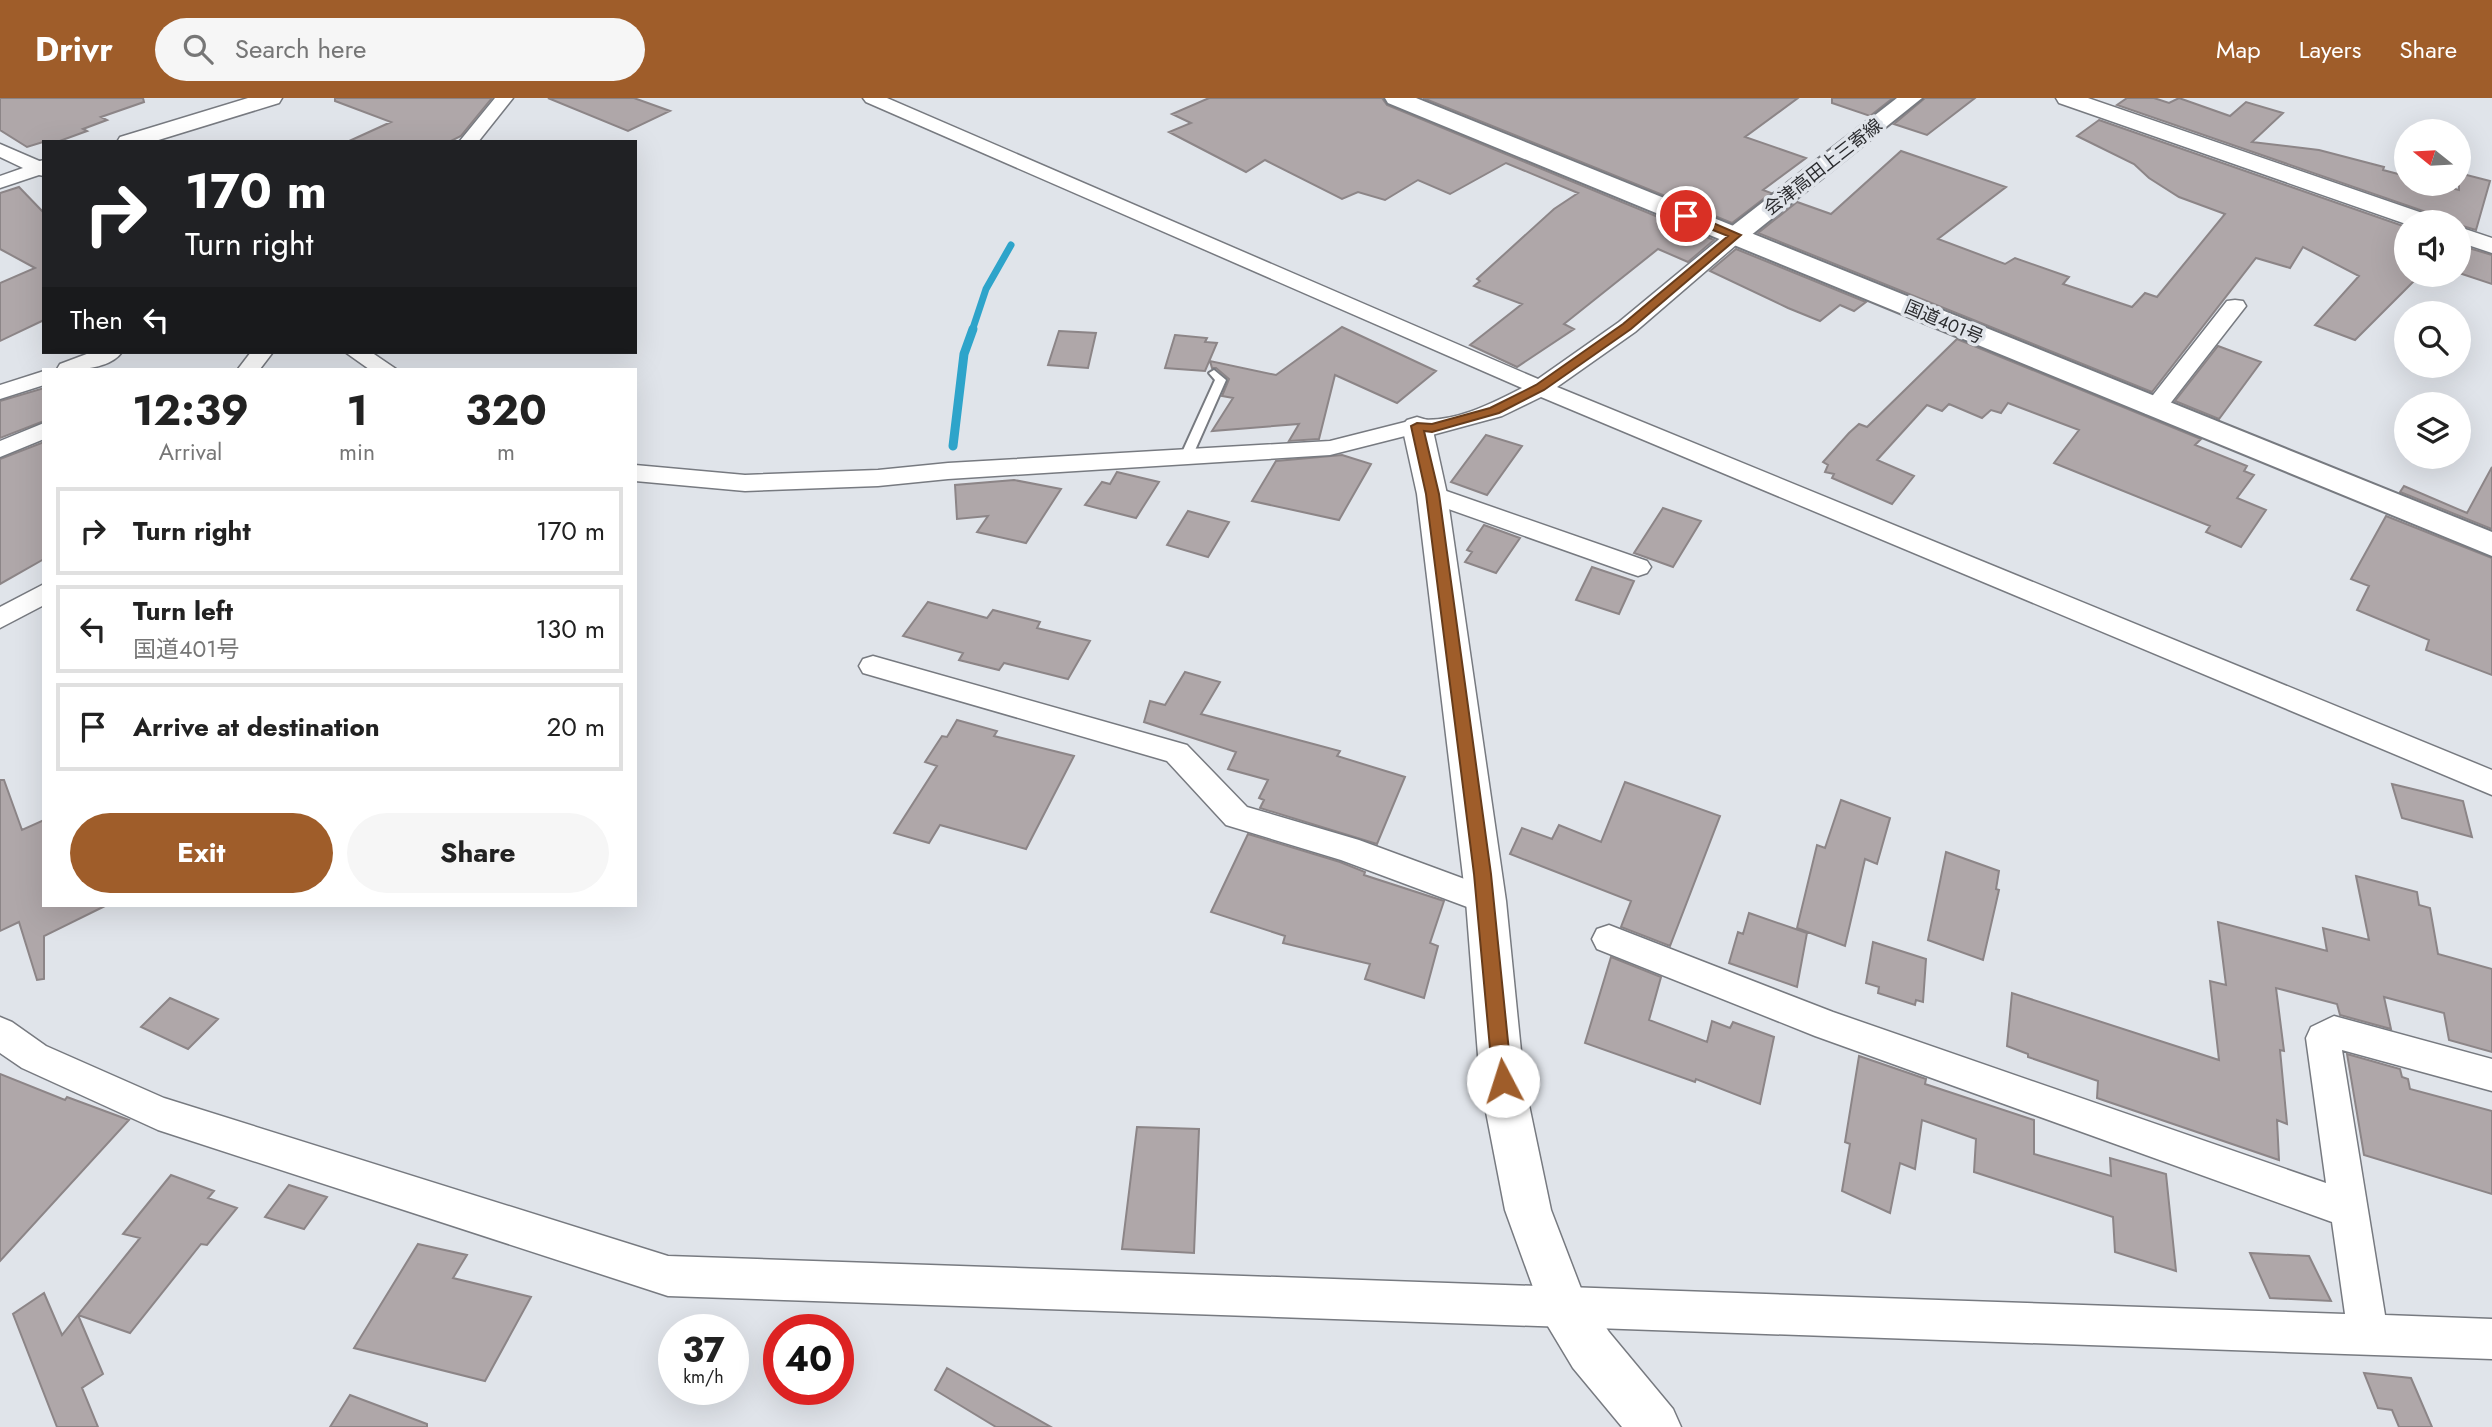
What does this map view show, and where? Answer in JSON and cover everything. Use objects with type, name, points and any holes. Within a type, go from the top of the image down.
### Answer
[{"type":"main road","name":"国道401号","points":[[1396,98],[2492,545]]},
{"type":"main road","name":"会津高田上三寄線","points":[[1736,235],[1911,98]]},
{"type":"street","points":[[134,140],[271,98]]},
{"type":"street","points":[[470,140],[504,98]]},
{"type":"street","points":[[872,98],[1540,388],[2492,783]]},
{"type":"street","points":[[2067,98],[2394,211]]},
{"type":"street","points":[[0,150],[42,169]]},
{"type":"street","points":[[0,182],[42,169]]},
{"type":"street","points":[[637,473],[758,482],[878,478],[948,471],[1330,448],[1417,426],[1432,428],[1494,411],[1540,388],[1627,327],[1736,235]]},
{"type":"street","points":[[2471,238],[2492,246]]},
{"type":"street","points":[[2154,409],[2235,306]]},
{"type":"street","points":[[71,368],[106,354]]},
{"type":"street","points":[[359,354],[383,368]]},
{"type":"street","points":[[0,392],[42,379]]},
{"type":"street","points":[[1417,426],[1432,494],[1486,901],[1503,1081],[1528,1210],[1563,1306],[1591,1350],[1656,1427]]},
{"type":"street","points":[[0,450],[42,431]]},
{"type":"street","points":[[1432,494],[1638,567]]},
{"type":"street","points":[[0,619],[42,594]]},
{"type":"street","points":[[873,666],[1177,753],[1237,816],[1348,849],[1486,901]]},
{"type":"street","points":[[1609,939],[1827,1025],[2349,1210]]},
{"type":"street","points":[[2368,1334],[2323,1038],[2334,1032],[2492,1075]]},
{"type":"street","points":[[0,1033],[34,1057],[158,1113],[668,1276],[946,1288],[1563,1306],[2492,1339]]},
{"type":"lane","points":[[1186,457],[1221,380],[1214,373]]},
{"type":"building","points":[[0,98],[143,98],[144,102],[101,117],[107,120],[83,129],[87,131],[62,140],[42,140],[27,147],[0,130]]},
{"type":"building","points":[[335,98],[492,98],[461,136],[453,140],[351,140],[391,122],[335,101]]},
{"type":"building","points":[[548,98],[634,98],[670,111],[628,131]]},
{"type":"building","points":[[1209,98],[1382,98],[1387,105],[1714,240],[1688,262],[1658,249],[1564,324],[1574,329],[1517,367],[1470,345],[1522,304],[1474,286],[1480,281],[1477,279],[1554,209],[1578,193],[1506,163],[1450,194],[1418,180],[1385,200],[1358,192],[1342,199],[1265,160],[1246,172],[1169,132],[1191,123],[1172,114]]},
{"type":"building","points":[[1423,98],[1798,98],[1745,137],[1806,158],[1763,190],[1771,193],[1732,223]]},
{"type":"building","points":[[1832,98],[1893,98],[1870,116],[1832,103]]},
{"type":"building","points":[[1925,98],[1975,98],[1927,135],[1894,124]]},
{"type":"building","points":[[2127,98],[2154,98],[2169,103],[2179,98],[2230,116],[2246,102],[2283,113],[2252,142],[2319,150],[2384,167],[2383,170],[2394,173],[2394,196],[2471,196],[2471,176],[2490,181],[2476,230],[2471,229],[2471,210],[2421,210],[2117,105]]},
{"type":"building","points":[[2099,120],[2394,223],[2394,287],[2408,287],[2355,340],[2315,325],[2359,276],[2303,247],[2290,268],[2256,258],[2152,392],[1758,233],[1797,202],[1831,214],[1901,151],[2006,187],[1938,239],[2005,264],[2015,258],[2069,277],[2063,284],[2132,307],[2145,293],[2157,297],[2225,214],[2179,197],[2149,178],[2134,164],[2077,136]]},
{"type":"building","points":[[19,187],[42,211],[42,321],[0,341],[0,283],[35,268],[0,249],[0,193]]},
{"type":"building","points":[[1736,249],[1866,302],[1854,311],[1840,305],[1820,321],[1788,308],[1710,271]]},
{"type":"building","points":[[2471,249],[2492,255],[2492,284],[2471,277]]},
{"type":"building","points":[[1342,327],[1436,371],[1397,403],[1335,375],[1319,439],[1289,441],[1299,424],[1212,431],[1233,398],[1222,396],[1229,379],[1216,368],[1212,368],[1210,361],[1276,375]]},
{"type":"building","points":[[1059,331],[1096,333],[1088,368],[1048,365]]},
{"type":"building","points":[[1175,335],[1207,338],[1205,342],[1217,343],[1205,371],[1165,368]]},
{"type":"building","points":[[1957,339],[2201,439],[2195,445],[2247,466],[2244,471],[2254,475],[2237,498],[2266,510],[2241,547],[2206,532],[2210,526],[2054,463],[2079,430],[2008,403],[2001,413],[1991,410],[1982,418],[1949,404],[1942,411],[1927,405],[1877,460],[1914,476],[1892,504],[1832,478],[1834,474],[1825,472],[1828,465],[1823,462],[1849,433],[1859,424],[1867,427]]},
{"type":"building","points":[[2218,346],[2261,362],[2219,419],[2175,401]]},
{"type":"building","points":[[42,389],[42,422],[0,438],[0,401]]},
{"type":"building","points":[[1486,435],[1522,446],[1487,495],[1451,482]]},
{"type":"building","points":[[42,443],[42,560],[0,584],[0,459]]},
{"type":"building","points":[[1342,455],[1371,464],[1339,520],[1252,501],[1276,461]]},
{"type":"building","points":[[2492,467],[2492,529],[2400,492],[2404,486],[2467,513]]},
{"type":"building","points":[[1117,472],[1159,482],[1136,518],[1085,505],[1102,482],[1110,484]]},
{"type":"building","points":[[1014,480],[1061,489],[1026,543],[977,532],[988,516],[957,519],[955,485]]},
{"type":"building","points":[[1663,508],[1701,521],[1673,567],[1634,553]]},
{"type":"building","points":[[1188,511],[1229,522],[1208,557],[1167,545]]},
{"type":"building","points":[[2386,516],[2492,558],[2492,675],[2426,650],[2429,640],[2357,610],[2369,586],[2351,579]]},
{"type":"building","points":[[1484,525],[1520,538],[1496,573],[1465,562],[1472,552],[1467,550]]},
{"type":"building","points":[[1592,567],[1634,581],[1619,614],[1576,600]]},
{"type":"building","points":[[928,602],[987,618],[993,610],[1040,622],[1037,628],[1090,641],[1068,679],[1004,663],[999,670],[959,660],[963,653],[903,636]]},
{"type":"building","points":[[1185,672],[1220,682],[1201,714],[1340,751],[1337,756],[1405,777],[1377,844],[1260,808],[1264,800],[1259,798],[1268,780],[1228,769],[1236,752],[1144,722],[1150,701],[1165,705]]},
{"type":"building","points":[[957,720],[997,731],[994,736],[1074,756],[1026,849],[940,825],[929,843],[894,833],[937,766],[925,762],[942,736],[947,737]]},
{"type":"building","points":[[0,780],[4,780],[22,830],[42,821],[42,907],[103,907],[44,936],[44,979],[37,980],[19,922],[0,931]]},
{"type":"building","points":[[1625,782],[1720,816],[1670,946],[1621,927],[1631,901],[1510,854],[1522,828],[1552,839],[1559,825],[1601,842]]},
{"type":"building","points":[[2392,784],[2463,801],[2472,837],[2402,818]]},
{"type":"building","points":[[1841,800],[1890,818],[1877,864],[1865,859],[1845,946],[1797,928],[1817,845],[1825,848]]},
{"type":"building","points":[[1248,834],[1340,862],[1365,872],[1364,875],[1444,901],[1430,943],[1438,946],[1424,998],[1365,979],[1370,964],[1283,943],[1285,936],[1211,912]]},
{"type":"building","points":[[1946,852],[1999,871],[1996,889],[1999,890],[1983,960],[1928,940]]},
{"type":"building","points":[[2356,876],[2417,892],[2419,905],[2430,908],[2438,954],[2492,969],[2492,1052],[2449,1040],[2444,1013],[2384,997],[2391,1029],[2340,1015],[2337,1004],[2276,988],[2284,1051],[2280,1050],[2287,1124],[2277,1120],[2279,1160],[2097,1098],[2098,1081],[2028,1057],[2028,1054],[2007,1046],[2012,993],[2219,1060],[2210,981],[2226,985],[2218,922],[2327,951],[2323,928],[2369,940]]},
{"type":"building","points":[[1749,913],[1807,933],[1797,987],[1729,963],[1738,932],[1743,934]]},
{"type":"building","points":[[1873,942],[1926,959],[1923,1002],[1916,1000],[1915,1005],[1878,993],[1879,987],[1866,983]]},
{"type":"building","points":[[1611,957],[1661,977],[1649,1020],[1707,1042],[1712,1021],[1730,1028],[1733,1022],[1774,1037],[1760,1104],[1696,1079],[1695,1082],[1585,1043]]},
{"type":"building","points":[[170,998],[218,1019],[188,1049],[141,1027]]},
{"type":"building","points":[[2347,1054],[2400,1069],[2402,1077],[2408,1079],[2410,1089],[2492,1111],[2492,1194],[2364,1155]]},
{"type":"building","points":[[1859,1056],[1926,1079],[1925,1084],[2034,1120],[2034,1154],[2111,1176],[2110,1158],[2166,1174],[2176,1271],[2115,1252],[2113,1217],[1974,1172],[1976,1139],[1922,1120],[1915,1169],[1900,1163],[1890,1213],[1842,1191],[1850,1144],[1845,1142]]},
{"type":"building","points":[[0,1074],[65,1100],[67,1097],[129,1120],[0,1261]]},
{"type":"building","points":[[1137,1127],[1199,1129],[1194,1253],[1122,1249]]},
{"type":"building","points":[[171,1175],[214,1191],[208,1198],[237,1208],[207,1245],[201,1244],[130,1333],[78,1315],[140,1238],[123,1234]]},
{"type":"building","points":[[289,1185],[327,1197],[304,1229],[265,1217]]},
{"type":"building","points":[[418,1244],[467,1255],[453,1278],[531,1297],[485,1381],[354,1348]]},
{"type":"building","points":[[2250,1253],[2309,1256],[2331,1301],[2270,1298]]},
{"type":"building","points":[[44,1293],[62,1335],[78,1315],[103,1374],[82,1388],[98,1427],[57,1427],[13,1314]]},
{"type":"building","points":[[947,1368],[1051,1427],[996,1427],[935,1390]]},
{"type":"building","points":[[2364,1373],[2411,1378],[2432,1427],[2399,1427],[2392,1410],[2378,1408]]},
{"type":"building","points":[[350,1395],[427,1424],[427,1427],[330,1427]]},
{"type":"waterway","points":[[972,331],[986,289],[1011,245]]},
{"type":"waterway","points":[[953,446],[964,354],[973,329]]},
{"type":"route","points":[[1503,1081],[1483,874],[1432,494],[1417,426],[1432,428],[1494,411],[1540,388],[1627,327],[1736,235],[1686,216]]}]
